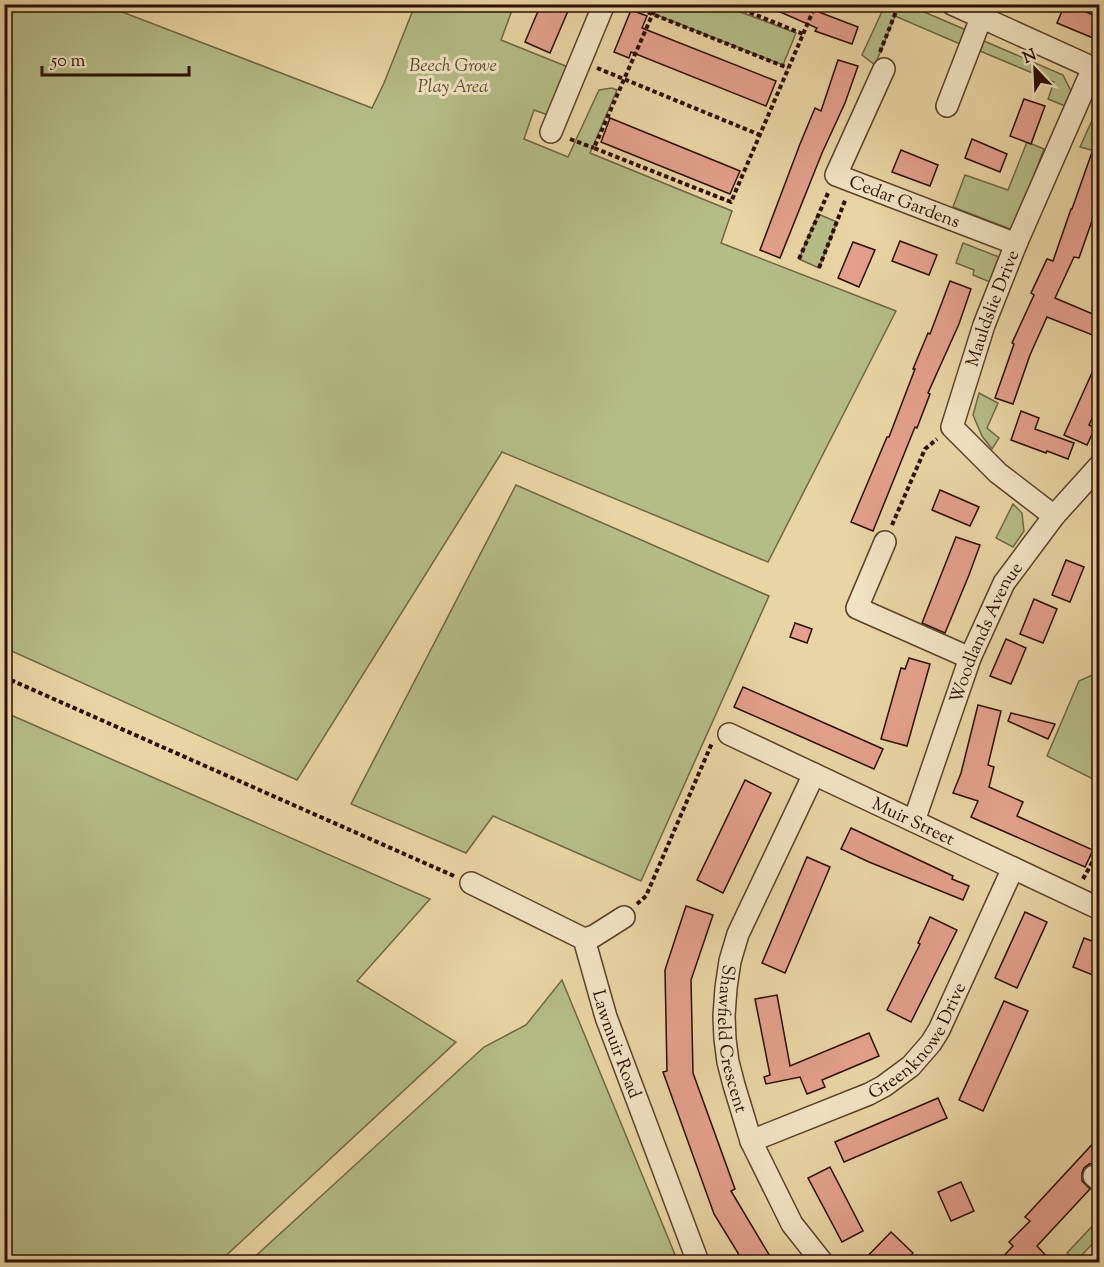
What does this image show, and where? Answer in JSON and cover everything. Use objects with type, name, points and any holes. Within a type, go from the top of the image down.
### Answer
[{"type":"street","points":[[551,132],[604,4]]},
{"type":"street","points":[[952,4],[1096,69]]},
{"type":"street","points":[[947,106],[981,18]]},
{"type":"street","name":"Cedar Gardens","points":[[884,69],[844,178],[1016,244]]},
{"type":"street","name":"Mauldslie Drive","points":[[952,427],[984,326],[1016,244],[1096,69]]},
{"type":"street","points":[[952,427],[998,473],[1054,516]]},
{"type":"street","name":"Woodlands Avenue","points":[[914,821],[970,658],[1004,583],[1054,516],[1100,465]]},
{"type":"street","points":[[885,542],[857,608],[970,658]]},
{"type":"street","name":"Muir Street","points":[[729,734],[1100,909]]},
{"type":"street","name":"Shawfield Crescent","points":[[814,774],[738,934],[730,961],[724,1016],[725,1039],[734,1085],[751,1141],[792,1224],[822,1263]]},
{"type":"street","name":"Greenknowe Drive","points":[[751,1141],[870,1094],[911,1066],[939,1030],[1013,868]]},
{"type":"street","points":[[471,883],[584,939],[594,936],[624,917]]},
{"type":"street","name":"Lawmuir Road","points":[[584,939],[606,1017],[698,1263]]},
{"type":"path","points":[[627,4],[788,68]]},
{"type":"path","points":[[594,148],[657,4]]},
{"type":"path","points":[[729,4],[803,34]]},
{"type":"path","points":[[551,132],[731,202],[816,4]]},
{"type":"path","points":[[884,69],[875,65],[899,4]]},
{"type":"path","points":[[580,62],[760,135]]},
{"type":"path","points":[[799,259],[844,178]]},
{"type":"path","points":[[819,268],[844,178]]},
{"type":"path","points":[[885,542],[925,449],[952,427]]},
{"type":"path","points":[[4,677],[471,883]]},
{"type":"path","points":[[624,917],[646,896],[713,741],[729,734]]},
{"type":"path","points":[[1074,897],[1100,848]]},
{"type":"green space","points":[[635,4],[722,5],[796,33],[783,65],[634,6]]},
{"type":"green space","name":"Beech Grove Play Area","points":[[5,5],[104,5],[372,108],[415,5],[514,5],[501,40],[568,67],[548,115],[534,110],[524,139],[568,157],[599,90],[612,88],[617,90],[590,153],[732,211],[721,243],[896,311],[768,562],[502,452],[297,780],[5,648]]},
{"type":"green space","points":[[885,5],[908,5],[966,30],[960,44],[895,16],[875,65],[862,55]]},
{"type":"green space","points":[[984,41],[1063,75],[1071,91],[1065,106],[1048,99],[1054,82],[980,51]]},
{"type":"green space","points":[[1099,105],[1099,139],[1095,151],[1080,147]]},
{"type":"green space","points":[[1027,142],[1044,149],[1013,230],[953,207],[965,175],[1008,190]]},
{"type":"green space","points":[[818,214],[837,222],[819,268],[799,259]]},
{"type":"green space","points":[[963,243],[999,257],[990,282],[973,275],[974,270],[956,263]]},
{"type":"green space","points":[[979,393],[998,403],[987,428],[999,438],[992,449],[982,436],[973,415]]},
{"type":"green space","points":[[516,485],[769,596],[641,881],[493,816],[466,853],[351,804]]},
{"type":"green space","points":[[1013,504],[1022,513],[1024,531],[1013,547],[996,538]]},
{"type":"green space","points":[[1099,672],[1099,782],[1047,756],[1079,681]]},
{"type":"green space","points":[[4,712],[430,899],[357,981],[456,1042],[219,1262],[5,1262]]},
{"type":"green space","points":[[562,980],[678,1262],[249,1262],[484,1047],[526,1025]]},
{"type":"green space","points":[[1099,1219],[1099,1237],[1076,1261],[1067,1253]]},
{"type":"building","points":[[541,4],[571,4],[550,53],[525,42]]},
{"type":"building","points":[[772,4],[798,4],[858,27],[852,44],[815,31],[817,28],[771,8]]},
{"type":"building","points":[[1065,4],[1100,18],[1093,38],[1057,23]]},
{"type":"building","points":[[631,10],[647,16],[642,28],[776,81],[766,106],[631,52],[629,58],[614,52]]},
{"type":"building","points":[[838,60],[858,66],[845,103],[822,153],[780,258],[760,250],[815,108],[821,111]]},
{"type":"building","points":[[1024,99],[1045,106],[1031,144],[1010,136]]},
{"type":"building","points":[[610,118],[740,171],[730,194],[601,142]]},
{"type":"building","points":[[1097,138],[1100,138],[1100,198],[1079,258],[1074,257],[1055,298],[1100,317],[1100,338],[1047,317],[1030,355],[1013,404],[995,398],[1014,344],[1012,343],[1034,295],[1031,293],[1047,259],[1053,261]]},
{"type":"building","points":[[972,139],[1007,154],[1000,172],[965,158]]},
{"type":"building","points":[[901,150],[938,165],[930,186],[892,172]]},
{"type":"building","points":[[900,241],[937,255],[929,275],[892,261]]},
{"type":"building","points":[[853,242],[875,250],[859,287],[838,278]]},
{"type":"building","points":[[950,281],[971,289],[959,324],[928,393],[930,394],[917,428],[915,427],[873,531],[851,522],[887,437],[889,437],[915,369],[913,369],[928,333],[930,334]]},
{"type":"building","points":[[1100,355],[1100,402],[1089,425],[1095,428],[1087,445],[1064,435]]},
{"type":"building","points":[[1021,411],[1039,418],[1035,429],[1074,443],[1068,459],[1011,440]]},
{"type":"building","points":[[940,490],[979,507],[970,526],[932,510]]},
{"type":"building","points":[[956,537],[980,545],[945,633],[922,623]]},
{"type":"building","points":[[1066,560],[1084,567],[1070,602],[1052,595]]},
{"type":"building","points":[[1034,599],[1057,609],[1043,643],[1020,634]]},
{"type":"building","points":[[795,623],[812,629],[807,643],[790,637]]},
{"type":"building","points":[[1006,639],[1026,648],[1011,684],[990,676]]},
{"type":"building","points":[[909,658],[930,664],[907,746],[881,739],[901,668],[905,669]]},
{"type":"building","points":[[743,687],[883,749],[874,769],[734,707]]},
{"type":"building","points":[[978,705],[1001,711],[988,765],[994,767],[989,787],[1023,802],[1017,816],[1093,850],[1085,867],[971,817],[978,801],[953,793],[961,773]]},
{"type":"building","points":[[1011,713],[1055,724],[1048,739],[1008,721]]},
{"type":"building","points":[[745,780],[771,793],[723,893],[697,880]]},
{"type":"building","points":[[851,828],[953,876],[952,879],[969,886],[963,900],[841,849]]},
{"type":"building","points":[[807,857],[830,867],[785,973],[762,963]]},
{"type":"building","points":[[686,906],[713,915],[691,980],[693,1073],[735,1189],[731,1191],[774,1263],[744,1263],[714,1214],[663,1072],[667,1071],[665,970]]},
{"type":"building","points":[[1025,912],[1047,922],[1017,988],[995,978]]},
{"type":"building","points":[[930,917],[957,930],[911,1022],[887,1010],[920,944],[918,943]]},
{"type":"building","points":[[1084,938],[1100,944],[1100,978],[1073,967]]},
{"type":"building","points":[[777,995],[790,1066],[869,1033],[879,1056],[822,1080],[825,1087],[807,1094],[800,1077],[766,1084],[764,1077],[770,1075],[755,999]]},
{"type":"building","points":[[1004,1001],[1028,1011],[983,1111],[959,1100]]},
{"type":"building","points":[[938,1098],[947,1118],[844,1162],[835,1142]]},
{"type":"building","points":[[1100,1136],[1100,1165],[1089,1164],[1082,1173],[1082,1181],[1090,1189],[1037,1246],[1053,1263],[997,1263],[1013,1246],[1009,1242],[1030,1221],[1025,1217]]},
{"type":"building","points":[[830,1167],[863,1231],[842,1242],[808,1178]]},
{"type":"building","points":[[961,1182],[974,1211],[951,1221],[938,1192]]},
{"type":"building","points":[[891,1232],[913,1253],[903,1263],[861,1263]]}]
